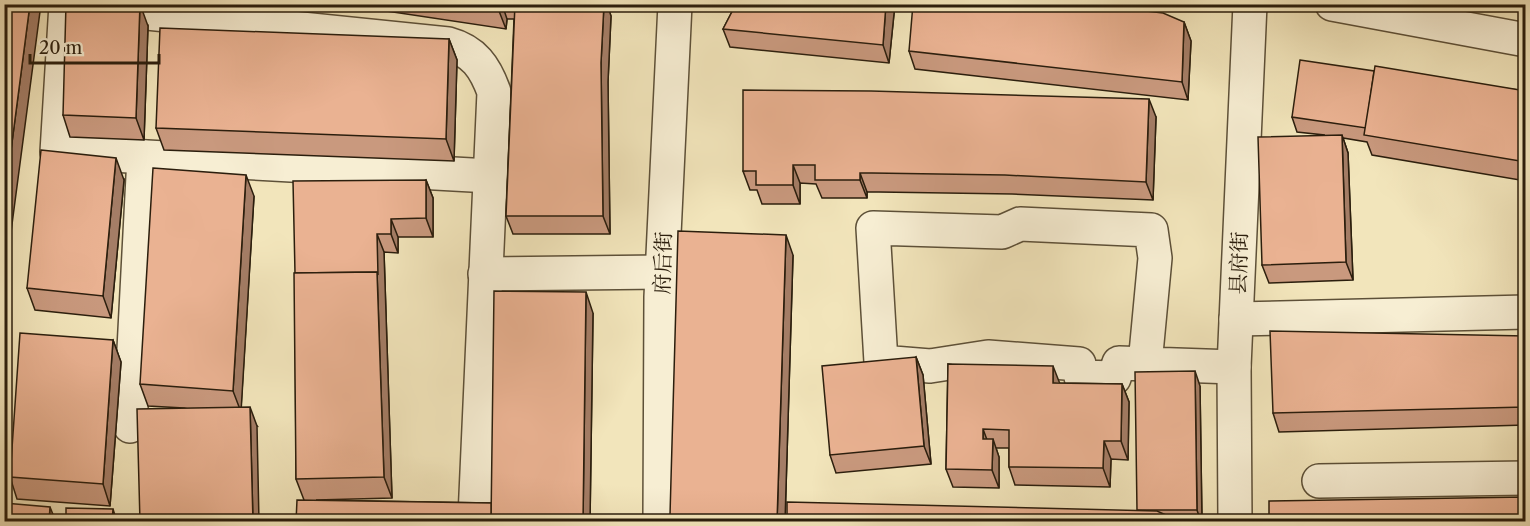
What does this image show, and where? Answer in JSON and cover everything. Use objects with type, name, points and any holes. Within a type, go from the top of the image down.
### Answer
[{"type":"street","name":"府后街","points":[[660,522],[662,272],[675,4]]},
{"type":"street","name":"县府街","points":[[1235,522],[1234,367],[1250,4]]},
{"type":"street","points":[[1332,4],[1526,40]]},
{"type":"street","points":[[475,517],[494,92],[482,67],[463,48],[448,44],[66,5],[57,152],[490,176]]},
{"type":"street","points":[[130,426],[144,157]]},
{"type":"street","points":[[1145,364],[1155,258],[1151,230],[1020,224],[1002,232],[873,228],[881,362],[930,366],[988,357],[1079,364],[1082,377],[1114,378],[1119,363],[1145,364],[1234,367]]},
{"type":"street","points":[[485,274],[662,272]]},
{"type":"street","points":[[1236,319],[1526,312]]},
{"type":"street","points":[[1319,481],[1526,478]]},
{"type":"building","points":[[4,4],[30,4],[4,204]]},
{"type":"building","points":[[66,4],[140,4],[136,118],[63,115]]},
{"type":"building","points":[[456,4],[500,4],[499,11]]},
{"type":"building","points":[[515,4],[604,4],[601,63],[603,216],[506,216]]},
{"type":"building","points":[[736,4],[886,4],[883,45],[723,29]]},
{"type":"building","points":[[913,4],[1087,4],[1163,13],[1184,22],[1182,82],[909,51]]},
{"type":"building","points":[[160,28],[449,39],[446,139],[156,128]]},
{"type":"building","points":[[1300,60],[1374,71],[1366,128],[1292,117]]},
{"type":"building","points":[[1375,66],[1526,91],[1526,162],[1364,135]]},
{"type":"building","points":[[743,90],[871,91],[1149,99],[1146,182],[1005,175],[872,173],[860,173],[860,180],[815,180],[815,165],[793,165],[793,185],[756,185],[756,171],[743,171]]},
{"type":"building","points":[[1342,135],[1346,262],[1262,265],[1258,137]]},
{"type":"building","points":[[41,150],[116,158],[103,296],[27,288]]},
{"type":"building","points":[[153,168],[246,175],[233,391],[140,384]]},
{"type":"building","points":[[426,180],[426,218],[391,219],[391,234],[377,234],[378,275],[377,272],[295,273],[293,181]]},
{"type":"building","points":[[678,231],[786,235],[777,522],[698,522],[698,517],[670,515]]},
{"type":"building","points":[[377,272],[384,477],[296,479],[294,273]]},
{"type":"building","points":[[494,291],[586,292],[583,522],[491,522]]},
{"type":"building","points":[[1270,331],[1526,336],[1526,407],[1273,413]]},
{"type":"building","points":[[20,333],[113,340],[103,484],[10,477]]},
{"type":"building","points":[[916,357],[924,446],[830,455],[822,366]]},
{"type":"building","points":[[948,364],[1053,366],[1053,383],[1122,384],[1121,441],[1104,441],[1103,468],[1009,467],[1009,430],[983,429],[983,439],[993,439],[992,470],[946,469]]},
{"type":"building","points":[[1195,371],[1197,510],[1137,510],[1135,372]]},
{"type":"building","points":[[250,407],[253,522],[140,522],[137,409]]},
{"type":"building","points":[[1526,497],[1526,522],[1269,522],[1269,501]]},
{"type":"building","points":[[297,500],[491,503],[491,522],[296,522]]},
{"type":"building","points":[[787,502],[1157,511],[1177,522],[787,522]]},
{"type":"building","points":[[4,503],[50,507],[49,522],[4,522]]},
{"type":"building","points":[[66,508],[113,509],[112,522],[66,522]]}]
